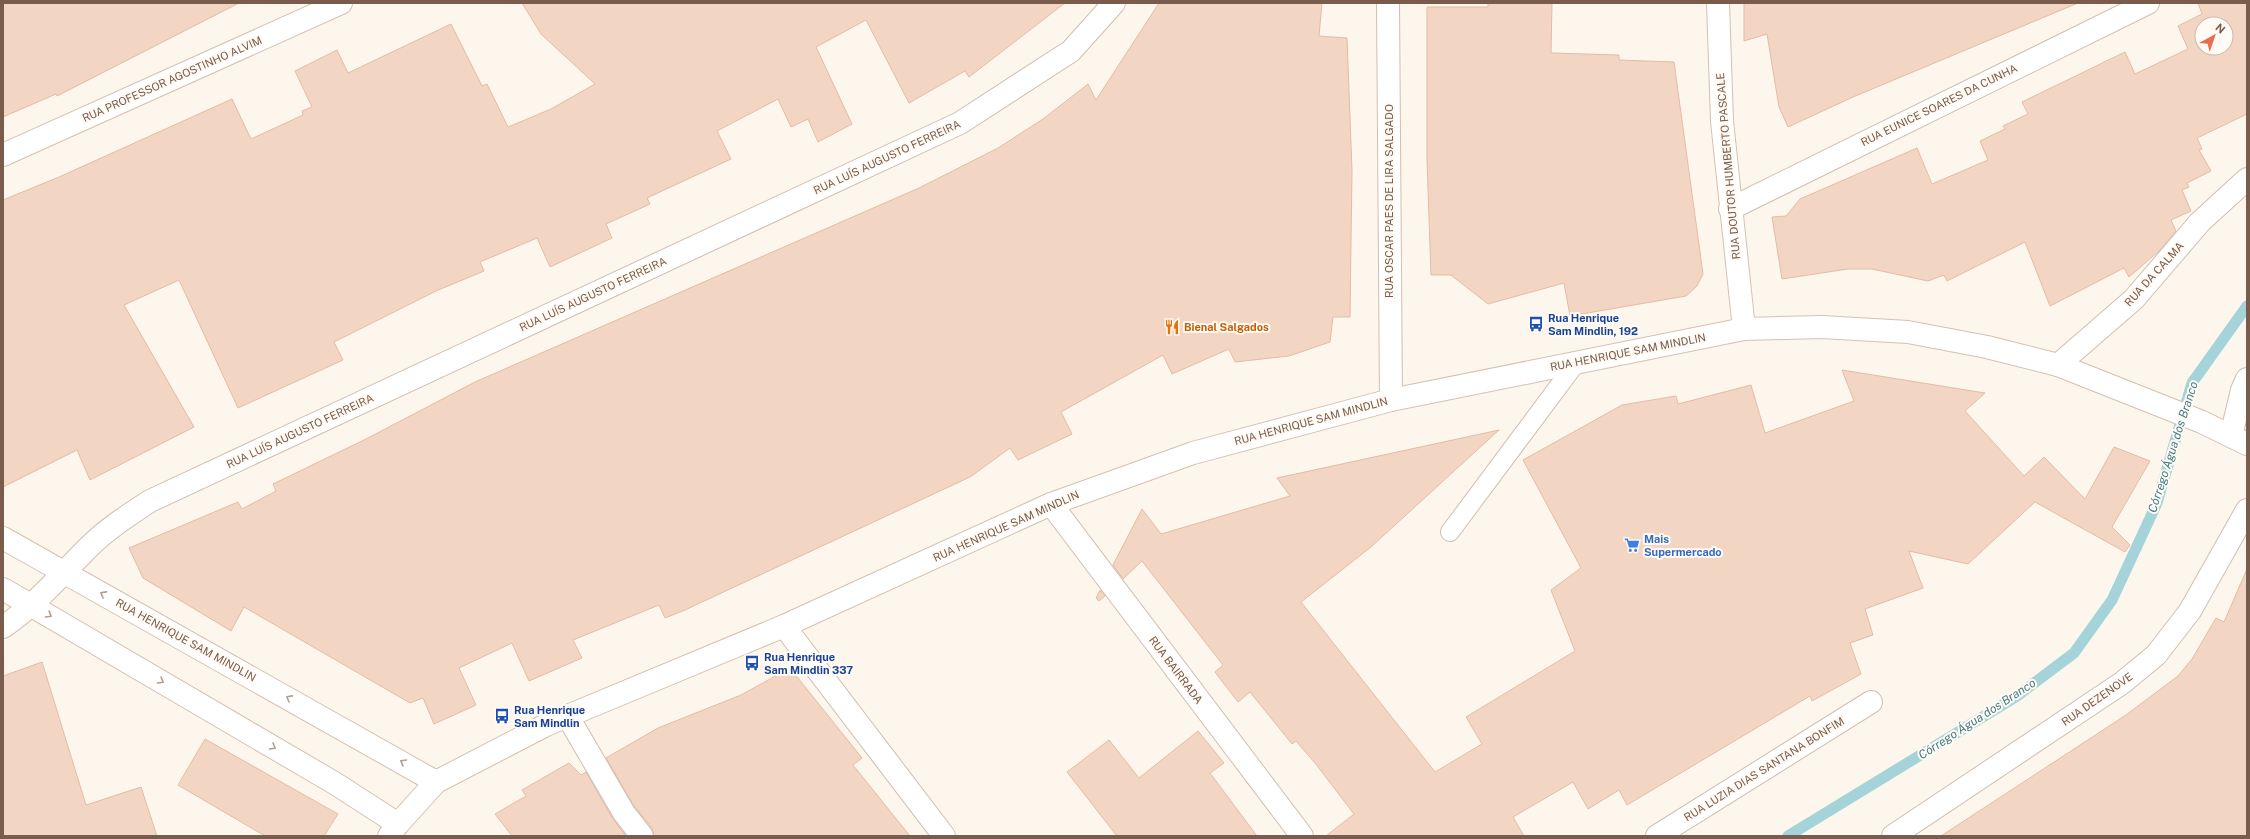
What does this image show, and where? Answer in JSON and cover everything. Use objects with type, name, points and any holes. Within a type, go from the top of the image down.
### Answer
[{"type":"street","name":"RUA PROFESSOR AGOSTINHO ALVIM","points":[[3,155],[341,3]]},
{"type":"street","name":"RUA LUÍS AUGUSTO FERREIRA","points":[[65,572],[101,536],[122,519],[150,501],[960,123],[1071,51],[1114,3]]},
{"type":"street","name":"RUA OSCAR PAES DE LIRA SALGADO","points":[[1388,3],[1391,400]]},
{"type":"street","name":"RUA DOUTOR HUMBERTO PASCALE","points":[[1718,3],[1722,121],[1730,209],[1744,330]]},
{"type":"street","name":"RUA EUNICE SOARES DA CUNHA","points":[[1730,209],[2148,3]]},
{"type":"street","name":"RUA DA CALMA","points":[[2065,368],[2134,299],[2200,222],[2247,179]]},
{"type":"street","name":"RUA HENRIQUE SAM MINDLIN","points":[[3,538],[436,782],[546,725],[784,626],[1051,504],[1192,453],[1391,400],[1744,330],[1822,327],[1908,332],[1987,347],[2065,368],[2231,436]]},
{"type":"street","points":[[2231,436],[2242,390],[2247,379]]},
{"type":"street","name":"RUA BAIRRADA","points":[[1051,504],[1302,836]]},
{"type":"street","name":"RUA DEZENOVE","points":[[1894,836],[2122,683],[2156,655],[2190,611],[2247,510]]},
{"type":"street","points":[[3,627],[65,572]]},
{"type":"street","points":[[3,589],[336,784],[394,830],[436,782]]},
{"type":"street","points":[[784,626],[944,836]]},
{"type":"street","name":"RUA LUZIA DIAS SANTANA BONFIM","points":[[1657,836],[1871,702]]},
{"type":"street","points":[[568,717],[624,813],[642,836]]},
{"type":"lane","points":[[1450,532],[1576,363]]},
{"type":"building","points":[[3,3],[239,3],[57,96],[56,94],[3,117]]},
{"type":"building","points":[[522,3],[1065,3],[969,77],[965,71],[909,103],[866,20],[816,47],[852,124],[818,142],[808,119],[791,127],[778,99],[717,131],[731,159],[647,198],[650,204],[606,224],[612,238],[550,267],[537,238],[480,262],[484,271],[436,291],[334,342],[343,360],[238,408],[179,280],[124,305],[194,427],[90,480],[77,450],[3,487],[3,200],[59,177],[232,99],[251,139],[303,115],[302,111],[312,107],[295,71],[337,50],[348,73],[451,24],[482,86],[487,84],[508,127],[551,109],[595,84],[541,34]]},
{"type":"building","points":[[1159,3],[1322,3],[1319,36],[1347,38],[1352,171],[1350,317],[1333,317],[1330,342],[1289,356],[1235,362],[1229,349],[1172,374],[1163,355],[1061,412],[1072,434],[1018,460],[1010,448],[970,477],[685,610],[665,618],[659,605],[573,640],[582,658],[529,681],[512,643],[459,668],[476,705],[434,724],[423,698],[410,703],[244,607],[231,631],[143,578],[129,548],[238,502],[242,509],[276,491],[273,484],[366,439],[475,382],[919,188],[998,148],[1043,119],[1088,84],[1096,100]]},
{"type":"building","points":[[1488,3],[1552,3],[1551,53],[1619,55],[1619,60],[1674,62],[1703,274],[1697,286],[1686,296],[1570,316],[1564,283],[1488,304],[1451,275],[1431,275],[1427,160],[1427,7],[1488,7]]},
{"type":"building","points":[[1744,3],[2078,3],[1853,97],[1788,127],[1779,107],[1767,34],[1744,41]]},
{"type":"building","points":[[2198,3],[2247,3],[2247,114],[2197,138],[2202,149],[2199,150],[2211,171],[2187,183],[2189,187],[2182,190],[2191,211],[2171,220],[2176,231],[2160,250],[2129,277],[2124,268],[2050,306],[2025,242],[1947,281],[1944,275],[1928,281],[1872,269],[1848,269],[1782,279],[1772,217],[1786,216],[1800,199],[1917,148],[1932,184],[1988,160],[1980,141],[2005,129],[2003,126],[2028,114],[2022,102],[2125,52],[2135,74],[2188,49],[2178,26],[2194,18],[2194,56],[2234,56],[2234,16],[2198,16],[2202,14]]},
{"type":"building","points":[[1842,370],[1985,393],[1965,411],[2024,476],[2044,457],[2085,499],[2114,447],[2150,461],[2112,527],[2130,545],[2125,552],[2035,502],[1968,564],[1909,551],[1923,588],[1865,609],[1873,635],[1850,643],[1861,674],[1812,701],[1810,696],[1627,805],[1619,790],[1588,809],[1573,782],[1513,817],[1524,836],[1326,836],[1354,814],[1315,763],[1296,741],[1292,744],[1250,692],[1238,702],[1215,672],[1223,665],[1142,561],[1123,579],[1113,565],[1142,509],[1161,534],[1290,496],[1277,478],[1499,430],[1371,547],[1301,602],[1435,772],[1482,744],[1466,717],[1575,651],[1551,590],[1581,568],[1523,460],[1622,405],[1676,396],[1678,404],[1751,385],[1765,433],[1854,401]]},
{"type":"building","points":[[2247,569],[2247,836],[1941,836],[2126,715],[2178,676],[2192,659],[2216,618],[2224,622]]},
{"type":"building","points":[[1100,590],[1105,596],[1099,601],[1096,598]]},
{"type":"building","points":[[42,662],[86,805],[141,787],[157,836],[3,836],[3,676]]},
{"type":"building","points":[[790,668],[862,758],[853,765],[910,836],[654,836],[652,828],[634,806],[606,758],[658,728],[741,695]]},
{"type":"building","points":[[1198,731],[1224,763],[1210,773],[1257,836],[1117,836],[1067,772],[1109,740],[1139,778]]},
{"type":"building","points":[[205,739],[338,814],[324,836],[265,836],[178,785]]},
{"type":"building","points":[[569,763],[581,775],[586,772],[613,819],[626,836],[512,836],[495,814],[526,796],[522,790]]},
{"type":"waterway","name":"Córrego Água dos Branco","points":[[1788,836],[2017,696],[2074,653],[2112,600],[2157,503],[2192,383],[2247,306]]},
{"type":"place","name":"Rua Henrique Sam Mindlin, 192","points":[[1536,324]]},
{"type":"place","name":"Bienal Salgados","points":[[1172,327]]},
{"type":"place","name":"Mais Supermercado","points":[[1632,545]]},
{"type":"place","name":"Rua Henrique Sam Mindlin 337","points":[[752,663]]},
{"type":"place","name":"Rua Henrique Sam Mindlin","points":[[502,716]]}]
